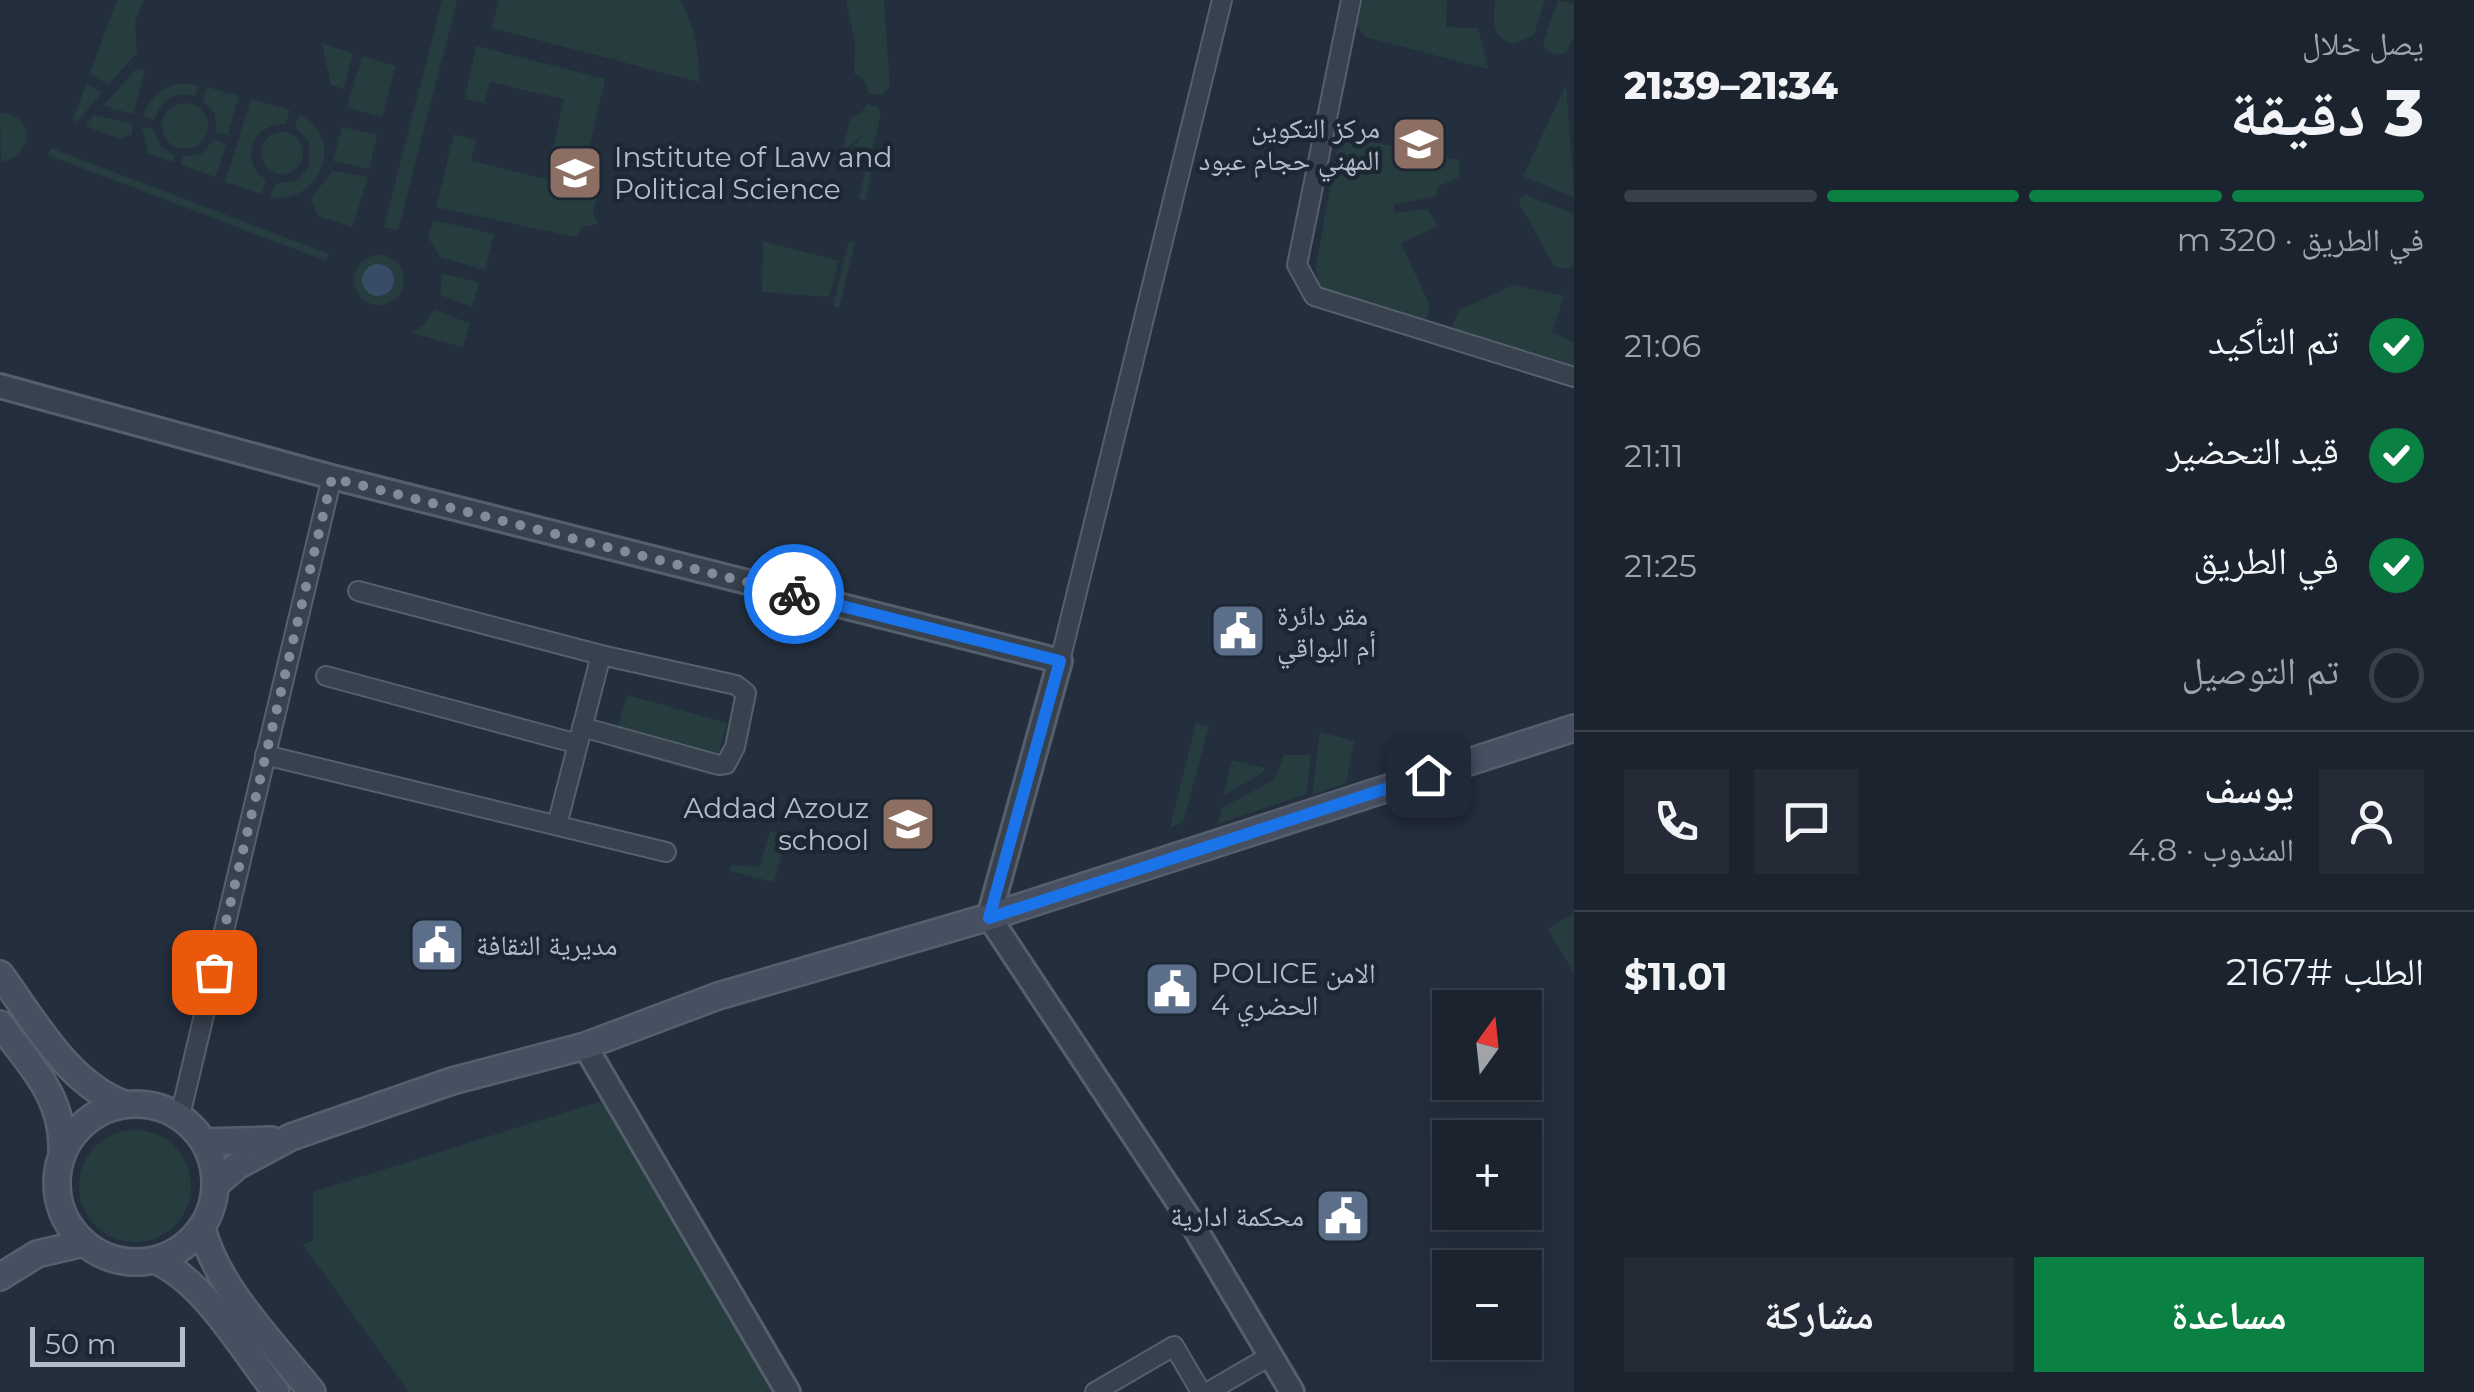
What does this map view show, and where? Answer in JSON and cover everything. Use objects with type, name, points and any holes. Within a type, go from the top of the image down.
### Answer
[{"type":"main road","points":[[204,1142],[246,1143],[291,1136],[452,1081],[585,1046],[718,996],[989,918],[1574,728]]},
{"type":"main road","points":[[0,974],[50,1042],[85,1081],[98,1093],[124,1104]]},
{"type":"main road","points":[[0,1024],[58,1110],[63,1128],[57,1172],[61,1212],[84,1243],[118,1260],[155,1260],[189,1243],[212,1207],[216,1184],[213,1162],[204,1142],[180,1116],[153,1105],[124,1104],[104,1110],[72,1134],[62,1152]]},
{"type":"main road","points":[[216,1184],[237,1166],[291,1136]]},
{"type":"main road","points":[[22,1261],[61,1212]]},
{"type":"main road","points":[[202,1228],[209,1254],[224,1280],[312,1392]]},
{"type":"main road","points":[[0,1277],[22,1261],[52,1249],[84,1243]]},
{"type":"main road","points":[[155,1260],[191,1284],[276,1392]]},
{"type":"street","points":[[1222,0],[1060,661],[989,918],[1190,1220],[1292,1392]]},
{"type":"street","points":[[1351,0],[1297,265],[1304,283],[1314,296],[1574,377]]},
{"type":"street","points":[[0,386],[332,478],[1060,661]]},
{"type":"street","points":[[180,1116],[332,478]]},
{"type":"street","points":[[326,676],[719,765],[731,758],[747,699],[742,688],[358,590]]},
{"type":"street","points":[[556,825],[602,655]]},
{"type":"street","points":[[265,755],[666,852]]},
{"type":"street","points":[[585,1046],[788,1392]]},
{"type":"street","points":[[1095,1392],[1174,1346],[1205,1392],[1270,1356]]},
{"type":"green space","points":[[117,0],[144,0],[135,22],[137,53],[108,85],[90,73]]},
{"type":"green space","points":[[442,0],[457,0],[398,231],[384,227]]},
{"type":"green space","points":[[499,0],[680,0],[695,40],[699,82],[492,28]]},
{"type":"green space","points":[[846,0],[884,0],[890,86],[883,94],[869,94],[865,81],[854,73],[855,41]]},
{"type":"green space","points":[[1363,0],[1447,0],[1446,27],[1478,28],[1488,69],[1365,37],[1357,26]]},
{"type":"green space","points":[[1495,0],[1545,0],[1534,35],[1514,44],[1501,37],[1494,21]]},
{"type":"green space","points":[[1558,0],[1574,4],[1574,37],[1566,53],[1558,54],[1550,52],[1543,43]]},
{"type":"green space","points":[[322,44],[353,53],[344,89],[331,85]]},
{"type":"green space","points":[[476,46],[605,79],[583,175],[602,181],[593,211],[597,224],[583,227],[575,237],[436,207],[454,134],[476,140],[471,161],[546,179],[564,99],[490,82],[484,103],[465,99]]},
{"type":"green space","points":[[362,56],[396,66],[382,117],[347,107]]},
{"type":"green space","points":[[136,69],[145,71],[133,114],[103,106]]},
{"type":"green space","points":[[183,83],[198,86],[195,96],[175,96],[164,103],[154,120],[143,117],[158,94]]},
{"type":"green space","points":[[86,84],[102,93],[77,122],[73,120]]},
{"type":"green space","points":[[1566,85],[1574,192],[1574,197],[1523,176]]},
{"type":"green space","points":[[207,87],[239,96],[228,135],[216,132],[215,114],[203,100]]},
{"type":"green space","points":[[251,99],[290,110],[286,124],[265,130],[253,144],[253,163],[266,180],[262,194],[225,182]]},
{"type":"green space","points":[[185,103],[201,110],[208,126],[201,142],[185,149],[169,142],[162,126],[169,110]]},
{"type":"green space","points":[[867,104],[878,107],[881,114],[872,151],[853,146],[870,130],[848,147],[876,154],[865,200],[859,198],[868,159],[844,153],[847,148],[841,153],[851,118]]},
{"type":"green space","points":[[0,113],[20,120],[27,135],[20,151],[1,162]]},
{"type":"green space","points":[[299,114],[314,125],[322,138],[322,168],[303,191],[288,197],[270,197],[275,184],[297,180],[309,167],[309,142],[295,127]]},
{"type":"green space","points":[[94,115],[132,124],[132,134],[120,139],[85,126]]},
{"type":"green space","points":[[142,126],[153,129],[160,146],[175,156],[173,162],[148,154]]},
{"type":"green space","points":[[342,127],[377,135],[369,169],[333,161]]},
{"type":"green space","points":[[282,132],[297,138],[303,153],[297,168],[282,174],[267,168],[261,153],[267,138]]},
{"type":"green space","points":[[1346,136],[1459,160],[1459,177],[1439,186],[1436,196],[1394,205],[1394,213],[1427,209],[1438,226],[1401,243],[1430,306],[1426,321],[1333,296],[1318,280],[1316,266],[1338,143]]},
{"type":"green space","points":[[214,140],[226,144],[216,177],[181,165],[183,157],[201,154]]},
{"type":"green space","points":[[51,148],[329,254],[326,261],[48,155]]},
{"type":"green space","points":[[332,171],[368,177],[352,227],[318,216],[311,199]]},
{"type":"green space","points":[[1525,195],[1574,214],[1574,265],[1569,269],[1555,267],[1520,205],[1519,199]]},
{"type":"green space","points":[[433,220],[494,234],[485,270],[440,257],[428,237]]},
{"type":"green space","points":[[763,241],[839,261],[829,297],[762,292]]},
{"type":"green space","points":[[849,241],[855,242],[839,308],[833,306]]},
{"type":"green space","points":[[379,255],[396,263],[404,280],[396,297],[379,305],[362,297],[354,280],[362,263]]},
{"type":"green space","points":[[442,273],[479,283],[472,307],[440,295]]},
{"type":"green space","points":[[1514,285],[1564,296],[1552,332],[1574,343],[1574,365],[1451,330],[1459,310]]},
{"type":"green space","points":[[434,309],[470,324],[463,347],[411,333],[424,324]]},
{"type":"green space","points":[[627,695],[727,723],[713,776],[612,748]]},
{"type":"green space","points":[[1196,723],[1209,726],[1183,822],[1170,828]]},
{"type":"green space","points":[[1320,732],[1354,741],[1346,783],[1312,795]]},
{"type":"green space","points":[[1284,755],[1311,755],[1306,794],[1218,824],[1222,808],[1274,780]]},
{"type":"green space","points":[[1232,760],[1265,768],[1223,796]]},
{"type":"green space","points":[[770,831],[786,836],[774,882],[730,871],[732,865],[760,867]]},
{"type":"green space","points":[[1574,913],[1574,973],[1548,929]]},
{"type":"green space","points":[[601,1101],[776,1392],[409,1392],[303,1245],[313,1240],[313,1192]]},
{"type":"green space","points":[[135,1130],[156,1135],[174,1147],[186,1165],[191,1186],[186,1207],[174,1225],[156,1237],[135,1242],[114,1237],[96,1225],[84,1207],[79,1186],[84,1165],[96,1147],[114,1135]]},
{"type":"water","points":[[378,264],[389,269],[394,280],[389,291],[378,296],[367,291],[362,280],[367,269]]},
{"type":"way so far","points":[[214,972],[332,478],[794,594]]},
{"type":"place","name":"مركز التكوين المهني حجام عبود","points":[[1419,144]]},
{"type":"place","name":"Institute of Law and Political Science","points":[[575,173]]},
{"type":"place","name":"مقر دائرة أم البواقي","points":[[1238,631]]},
{"type":"place","name":"Addad Azouz school","points":[[908,824]]},
{"type":"place","name":"مديرية الثقافة","points":[[437,945]]},
{"type":"place","name":"POLICE الامن الحضري 4","points":[[1172,989]]},
{"type":"place","name":"محكمة ادارية","points":[[1343,1216]]},
{"type":"route","points":[[794,594],[1060,661],[989,918],[1428,775]]}]
